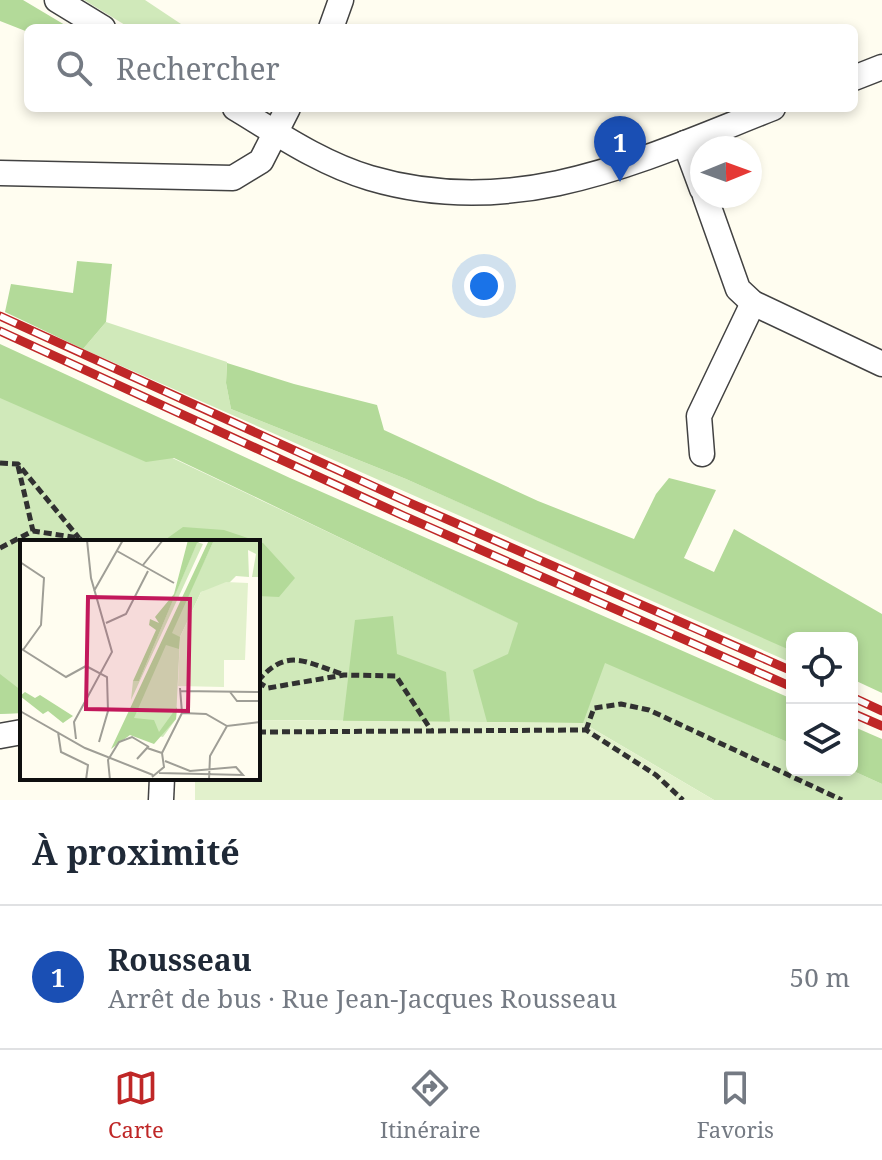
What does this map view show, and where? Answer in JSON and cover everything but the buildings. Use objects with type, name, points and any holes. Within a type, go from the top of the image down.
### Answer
[{"type":"street","points":[[57,0],[96,24]]},
{"type":"street","points":[[332,24],[341,0]]},
{"type":"street","points":[[858,76],[882,67]]},
{"type":"street","points":[[242,112],[317,156],[367,177],[453,195],[543,189],[597,174],[763,112]]},
{"type":"street","points":[[0,173],[233,178],[261,161],[286,112]]},
{"type":"street","points":[[685,143],[690,157]]},
{"type":"street","points":[[709,208],[738,289],[753,303],[882,364]]},
{"type":"street","points":[[702,454],[699,416],[753,303]]},
{"type":"street","points":[[0,736],[5,732],[20,732]]},
{"type":"street","points":[[161,800],[162,780]]},
{"type":"path","points":[[0,463],[18,464],[81,540]]},
{"type":"path","points":[[18,464],[33,531]]},
{"type":"path","points":[[0,548],[33,531],[81,540]]},
{"type":"path","points":[[260,679],[273,663],[294,658],[344,675]]},
{"type":"path","points":[[260,682],[268,688],[344,675],[396,676],[431,730]]},
{"type":"path","points":[[586,730],[594,708],[621,704],[649,710],[842,800]]},
{"type":"path","points":[[260,732],[586,730],[656,775],[683,800]]},
{"type":"green space","points":[[0,0],[23,0],[63,24],[24,24],[24,30],[0,21]]},
{"type":"green space","points":[[84,0],[145,0],[181,24],[123,24]]},
{"type":"green space","points":[[77,261],[112,264],[106,322],[83,349],[5,312],[11,284],[73,293]]},
{"type":"green space","points":[[106,322],[227,362],[226,383],[231,409],[406,479],[772,641],[786,648],[786,660],[83,349]]},
{"type":"green space","points":[[0,344],[290,478],[786,696],[786,741],[605,663],[583,723],[487,722],[473,670],[508,654],[518,623],[174,458],[146,462],[0,398]]},
{"type":"green space","points":[[227,363],[377,405],[384,430],[538,501],[634,539],[656,494],[669,478],[716,490],[684,558],[714,572],[734,529],[882,614],[882,693],[858,682],[858,632],[786,632],[786,648],[406,479],[231,409],[226,383]]},
{"type":"green space","points":[[0,376],[519,623],[786,741],[786,776],[858,776],[858,773],[882,784],[882,800],[714,800],[583,723],[260,720],[260,540],[20,540],[20,713],[0,714]]},
{"type":"green space","points":[[183,527],[224,530],[254,540],[165,540]]},
{"type":"green space","points":[[260,542],[295,578],[279,597],[260,596]]},
{"type":"green space","points":[[393,616],[397,654],[446,672],[450,722],[343,721],[355,620]]},
{"type":"green space","points":[[0,674],[20,689],[20,713],[0,714]]},
{"type":"green space","points":[[260,720],[583,723],[714,800],[195,800],[195,780],[260,780]]},
{"type":"green space","points":[[858,729],[882,739],[882,784],[858,773]]},
{"type":"railway","points":[[0,316],[410,503],[786,668]]},
{"type":"railway","points":[[0,331],[404,516],[786,684]]},
{"type":"railway","points":[[858,700],[882,711]]},
{"type":"railway","points":[[858,716],[882,726]]},
{"type":"place","name":"Rousseau","points":[[620,182]]}]
